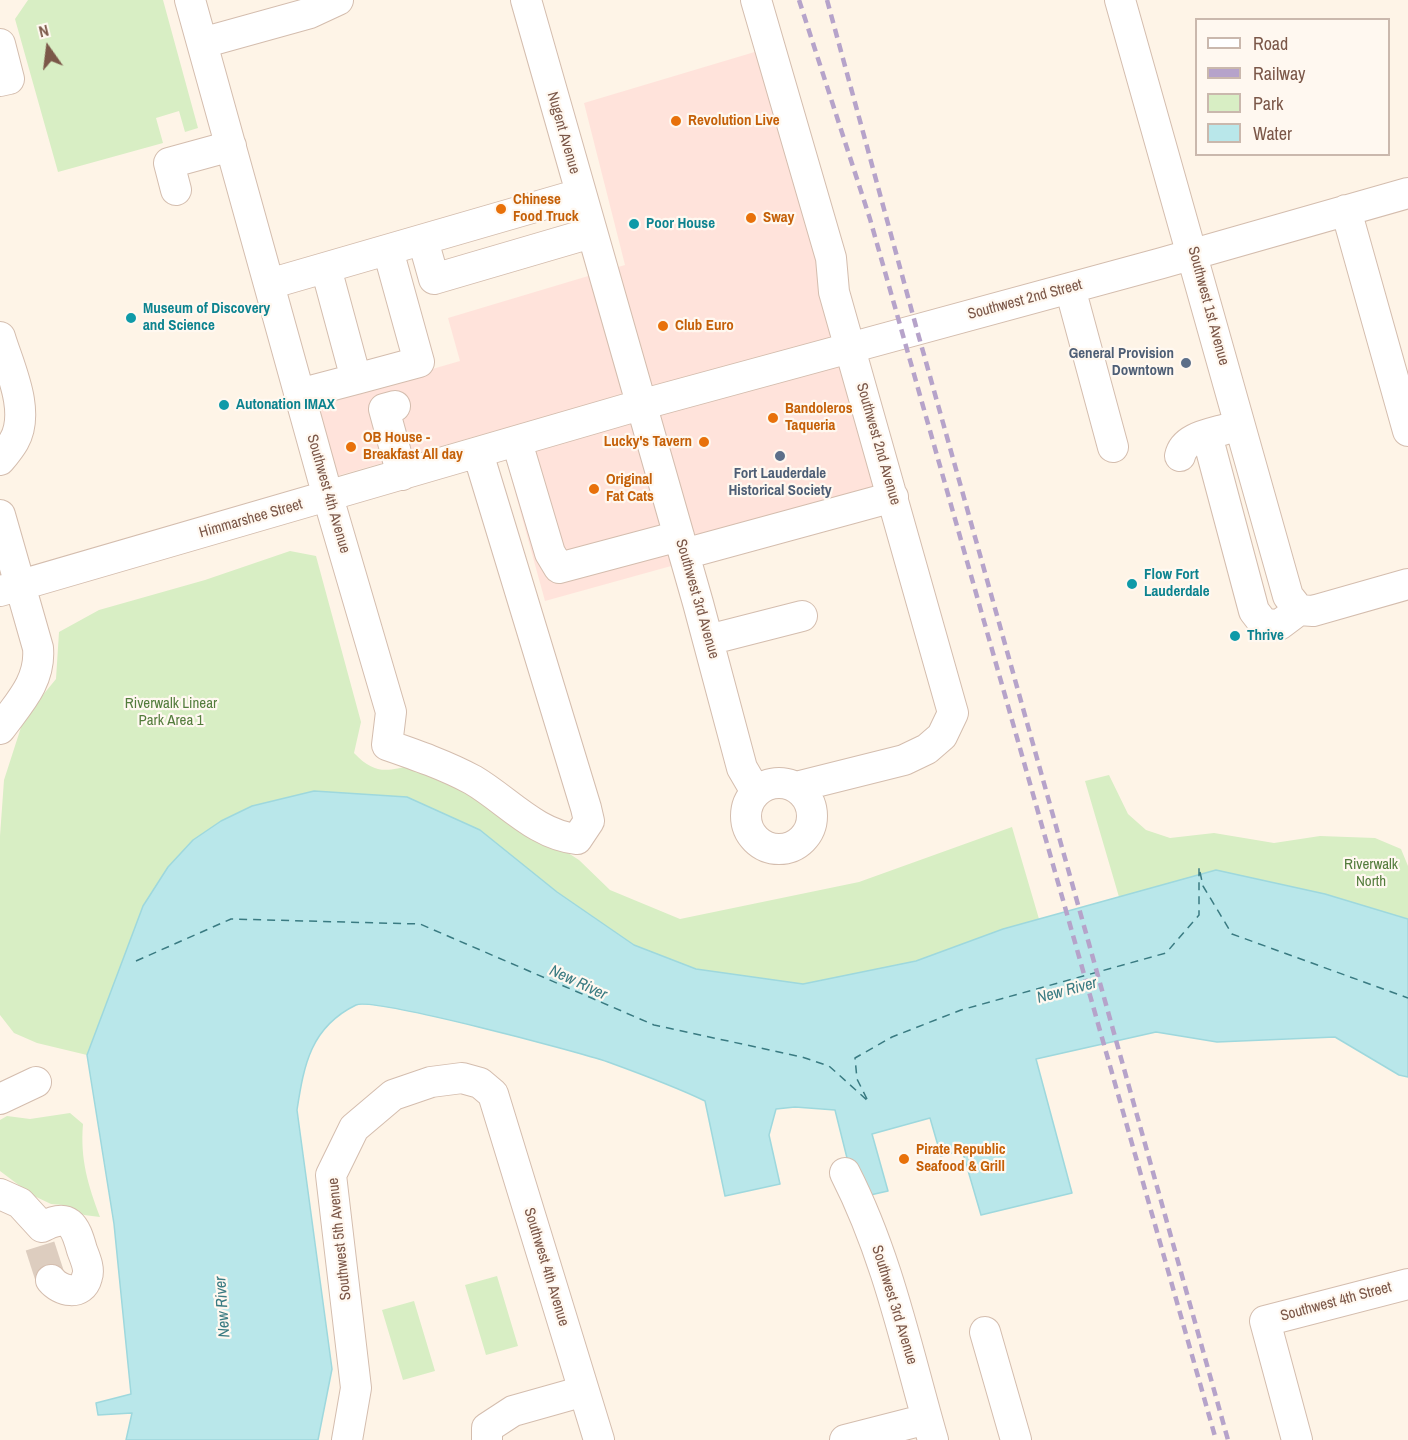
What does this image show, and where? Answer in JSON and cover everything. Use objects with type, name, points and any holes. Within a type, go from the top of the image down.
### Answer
[{"type":"street","name":"Southwest 4th Avenue","points":[[190,0],[328,497],[392,712],[387,745],[441,764],[474,781],[547,832],[562,838],[577,839],[589,821],[478,453]]},
{"type":"street","points":[[202,43],[310,13],[338,0]]},
{"type":"street","name":"Nugent Avenue","points":[[526,0],[640,405]]},
{"type":"street","name":"Southwest 2nd Avenue","points":[[756,0],[831,258],[834,292],[952,713],[942,736],[919,753],[904,760],[796,787]]},
{"type":"street","name":"Southwest 1st Avenue","points":[[1120,0],[1288,597],[1299,610]]},
{"type":"street","points":[[0,44],[9,79],[0,81]]},
{"type":"street","points":[[176,190],[169,163],[231,146]]},
{"type":"street","name":"Southwest 2nd Street","points":[[640,405],[1193,254],[1408,192]]},
{"type":"street","points":[[269,284],[580,194]]},
{"type":"street","points":[[1346,210],[1408,431]]},
{"type":"street","points":[[423,240],[434,279],[591,233]]},
{"type":"street","points":[[299,394],[419,362],[388,250]]},
{"type":"street","points":[[326,268],[356,379]]},
{"type":"street","points":[[1070,288],[1113,447]]},
{"type":"street","points":[[0,337],[18,400],[21,421],[14,441],[0,460]]},
{"type":"street","name":"Himmarshee Street","points":[[10,589],[640,405]]},
{"type":"street","name":"Southwest 3rd Avenue","points":[[640,405],[708,640],[742,768],[756,792]]},
{"type":"street","points":[[395,406],[384,409],[402,475]]},
{"type":"street","points":[[1180,456],[1183,446],[1207,435],[1241,426]]},
{"type":"street","points":[[1207,435],[1254,611],[1264,624],[1279,625],[1299,610],[1313,611],[1408,584]]},
{"type":"street","points":[[517,442],[550,553],[559,568],[681,545],[893,497]]},
{"type":"street","points":[[0,515],[10,589],[38,648],[40,665],[32,685],[0,729]]},
{"type":"street","points":[[708,640],[802,616]]},
{"type":"street","points":[[775,783],[796,787],[810,803],[812,825],[807,835],[789,848],[767,847],[750,833],[746,811],[756,792],[775,783]]},
{"type":"street","name":"Southwest 5th Avenue","points":[[347,1440],[356,1388],[332,1175],[354,1128],[393,1095],[431,1082],[462,1078],[480,1083],[493,1094]]},
{"type":"street","points":[[0,1099],[36,1082]]},
{"type":"street","name":"Southwest 4th Avenue","points":[[493,1094],[599,1440]]},
{"type":"street","name":"Southwest 3rd Avenue","points":[[845,1173],[863,1208],[894,1298],[930,1430]]},
{"type":"street","points":[[0,1194],[20,1203],[41,1237],[54,1220],[68,1221],[76,1230],[88,1269],[87,1279],[80,1288],[69,1291],[57,1288],[51,1280]]},
{"type":"street","name":"Southwest 4th Street","points":[[1297,1440],[1265,1321],[1408,1284]]},
{"type":"street","points":[[985,1332],[1016,1440]]},
{"type":"street","points":[[487,1440],[487,1428],[513,1411],[584,1391]]},
{"type":"street","points":[[845,1440],[930,1430]]},
{"type":"shaded area","points":[[758,51],[891,505],[545,601],[498,430],[337,476],[315,403],[460,361],[448,318],[625,265],[584,103]]},
{"type":"green space","points":[[28,0],[163,0],[198,128],[185,132],[179,111],[156,118],[163,143],[58,172],[15,19]]},
{"type":"green space","name":"Riverwalk Linear Park Area 1","points":[[290,551],[316,556],[361,722],[354,753],[368,765],[381,770],[412,765],[511,816],[579,860],[610,890],[680,919],[859,882],[1012,827],[1039,919],[1003,929],[916,961],[803,984],[696,969],[634,945],[557,892],[480,830],[407,797],[314,791],[168,867],[143,906],[87,1055],[37,1043],[14,1033],[0,1015],[0,836],[4,780],[24,718],[56,679],[59,632],[99,610],[205,580]]},
{"type":"green space","name":"Riverwalk North","points":[[1109,775],[1128,814],[1146,830],[1170,838],[1214,833],[1274,843],[1320,836],[1375,838],[1401,849],[1408,866],[1408,919],[1325,894],[1216,870],[1119,897],[1085,781]]},
{"type":"green space","points":[[70,1113],[83,1124],[82,1137],[86,1172],[100,1217],[84,1215],[63,1205],[51,1204],[32,1195],[0,1171],[0,1120],[7,1116],[30,1119]]},
{"type":"green space","points":[[497,1276],[518,1346],[486,1355],[465,1285]]},
{"type":"green space","points":[[414,1301],[435,1371],[403,1380],[382,1310]]},
{"type":"water","name":"New River","points":[[314,791],[407,797],[480,830],[557,892],[634,945],[696,969],[803,984],[916,961],[1003,929],[1216,870],[1325,894],[1408,919],[1408,1077],[1399,1075],[1335,1037],[1217,1042],[1156,1032],[1036,1059],[1072,1193],[981,1215],[962,1150],[941,1156],[930,1118],[872,1134],[888,1191],[857,1198],[835,1110],[795,1107],[776,1109],[769,1135],[780,1184],[725,1196],[705,1101],[608,1062],[559,1048],[436,1017],[398,1009],[356,1005],[329,1024],[312,1048],[303,1077],[297,1110],[332,1369],[318,1440],[126,1440],[132,1413],[98,1415],[96,1403],[131,1394],[114,1224],[87,1055],[143,906],[168,867],[193,840],[221,821],[252,806]]},
{"type":"ferry route","points":[[867,1099],[857,1079],[855,1058],[892,1037],[961,1010],[1166,953],[1199,915],[1199,868]]},
{"type":"ferry route","points":[[1200,872],[1203,886],[1232,934],[1408,998]]},
{"type":"ferry route","points":[[136,961],[231,919],[420,924],[654,1025],[802,1057],[829,1066],[868,1101]]},
{"type":"tunnel","points":[[40,1246],[51,1280]]},
{"type":"railway","points":[[799,0],[870,219],[1216,1440]]},
{"type":"railway","points":[[827,0],[917,330],[1228,1440]]},
{"type":"place","name":"Revolution Live","points":[[676,121]]},
{"type":"place","name":"Chinese Food Truck","points":[[501,209]]},
{"type":"place","name":"Sway","points":[[751,218]]},
{"type":"place","name":"Poor House","points":[[634,224]]},
{"type":"place","name":"Museum of Discovery and Science","points":[[131,318]]},
{"type":"place","name":"Club Euro","points":[[663,326]]},
{"type":"place","name":"General Provision Downtown","points":[[1186,363]]},
{"type":"place","name":"Autonation IMAX","points":[[224,405]]},
{"type":"place","name":"Bandoleros Taqueria","points":[[773,418]]},
{"type":"place","name":"Lucky's Tavern","points":[[704,442]]},
{"type":"place","name":"OB House - Breakfast All day","points":[[351,447]]},
{"type":"place","name":"Fort Lauderdale Historical Society","points":[[780,456]]},
{"type":"place","name":"Original Fat Cats","points":[[594,489]]},
{"type":"place","name":"Flow Fort Lauderdale","points":[[1132,584]]},
{"type":"place","name":"Thrive","points":[[1235,636]]},
{"type":"place","name":"Pirate Republic Seafood & Grill","points":[[904,1159]]}]
